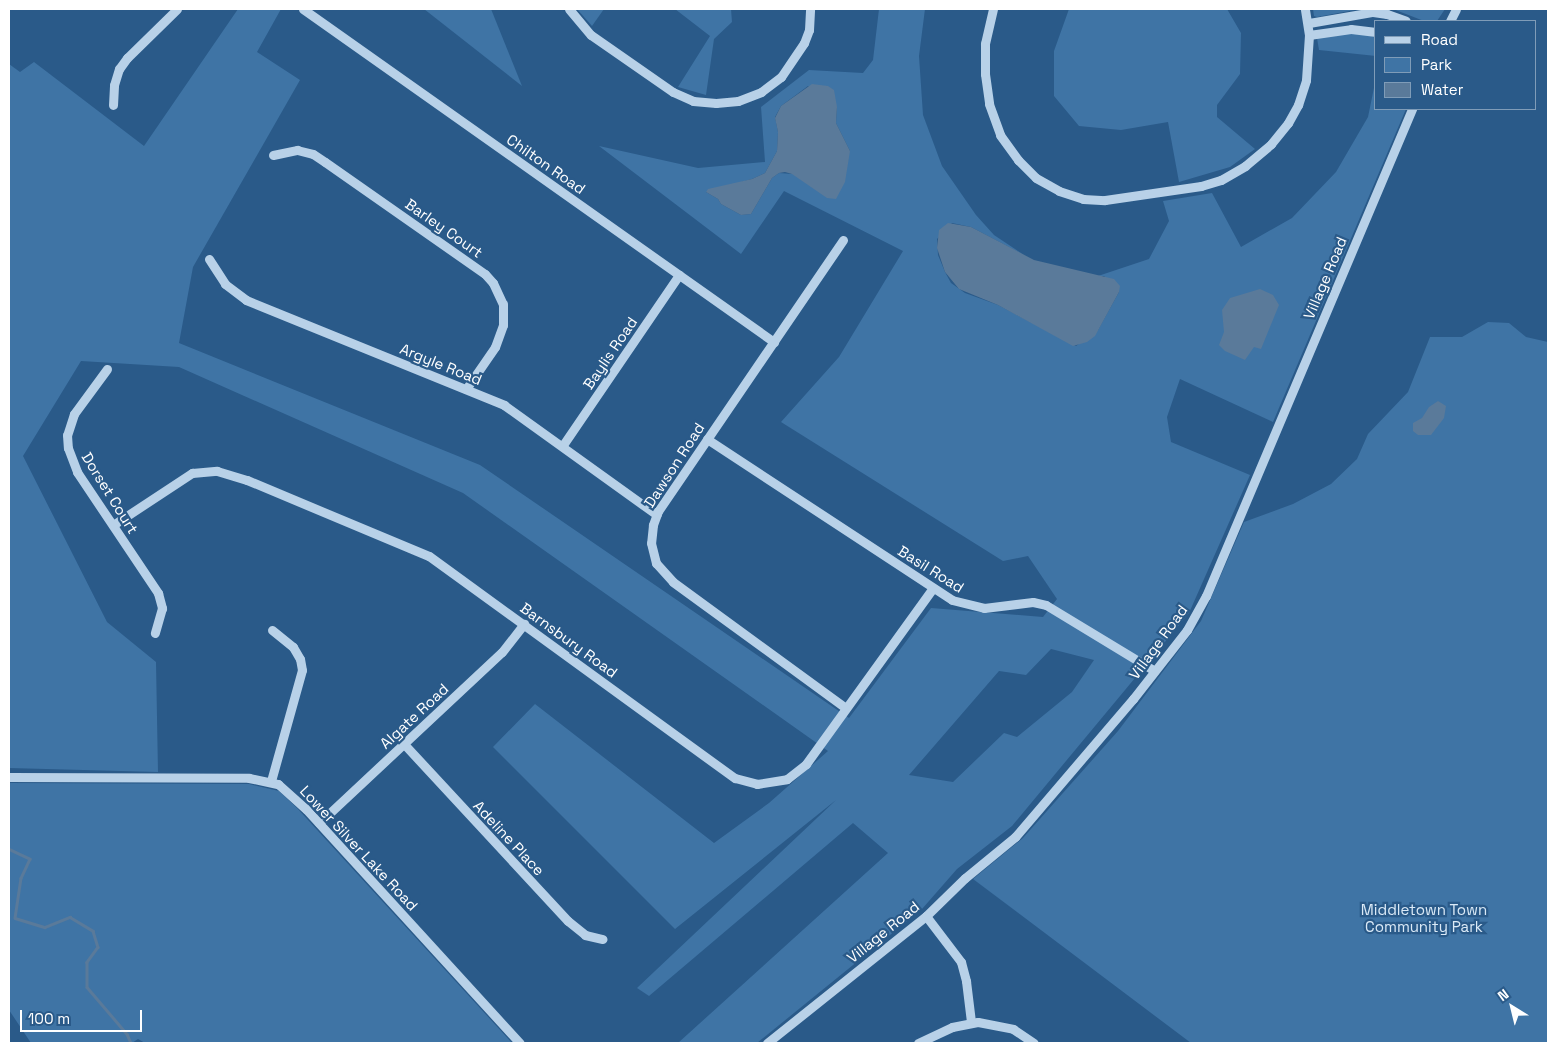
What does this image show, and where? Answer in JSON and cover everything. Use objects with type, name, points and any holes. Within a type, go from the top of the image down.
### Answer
[{"type":"street","points":[[113,105],[114,85],[119,69],[132,52],[177,9]]},
{"type":"street","name":"Chilton Road","points":[[303,9],[774,342]]},
{"type":"street","points":[[569,9],[591,35],[673,92],[693,101],[716,104],[738,100],[760,92],[781,77],[804,43],[809,30],[810,9]]},
{"type":"street","points":[[993,9],[985,44],[985,74],[989,104],[1000,135],[1018,160],[1036,178],[1059,191],[1083,199],[1105,200],[1201,186],[1221,180],[1245,166],[1271,144],[1288,123],[1298,105],[1306,80],[1309,23],[1305,9]]},
{"type":"street","points":[[1309,23],[1374,12],[1403,20]]},
{"type":"street","points":[[1309,35],[1350,29],[1374,32]]},
{"type":"street","name":"Village Road","points":[[767,1043],[926,916],[965,878],[1016,838],[1187,630],[1206,596],[1412,110]]},
{"type":"street","name":"Barley Court","points":[[273,156],[297,150],[313,154],[485,274],[493,283],[502,304],[503,325],[495,347],[466,389]]},
{"type":"street","name":"Dawson Road","points":[[842,240],[656,514],[651,543],[656,563],[672,582],[846,708]]},
{"type":"street","name":"Argyle Road","points":[[209,259],[225,284],[246,300],[466,389],[519,413],[656,514]]},
{"type":"street","name":"Baylis Road","points":[[563,446],[679,275]]},
{"type":"street","name":"Dorset Court","points":[[107,368],[74,414],[70,422],[67,442],[74,466],[158,593],[162,608],[156,634]]},
{"type":"street","name":"Basil Road","points":[[707,439],[952,600],[978,608],[1033,602],[1046,605],[1155,671]]},
{"type":"street","name":"Barnsbury Road","points":[[113,524],[183,477],[204,470],[218,471],[247,480],[423,552],[735,778],[746,782],[767,784],[780,782],[795,774],[806,764],[933,588]]},
{"type":"street","name":"Algate Road","points":[[319,823],[502,652],[524,624]]},
{"type":"street","points":[[271,781],[302,670],[300,659],[294,647],[272,630]]},
{"type":"street","name":"Adeline Place","points":[[404,744],[568,921],[585,935],[602,938]]},
{"type":"street","name":"Lower Silver Lake Road","points":[[9,777],[249,778],[271,781],[283,788],[319,823],[520,1043]]},
{"type":"street","points":[[926,916],[961,962],[966,981],[970,1022]]},
{"type":"street","points":[[918,1043],[952,1027],[970,1022],[1000,1025],[1013,1029],[1034,1043]]},
{"type":"green space","points":[[238,9],[281,9],[257,52],[300,80],[193,267],[179,343],[480,465],[849,718],[931,608],[1043,617],[1057,599],[1028,556],[1003,561],[781,422],[839,357],[903,251],[784,191],[741,254],[599,146],[698,168],[765,162],[761,107],[809,70],[863,73],[873,60],[879,9],[925,9],[919,56],[923,115],[942,166],[976,215],[994,235],[1024,255],[971,227],[952,223],[937,239],[938,255],[945,272],[951,283],[965,293],[998,305],[1076,346],[1098,330],[1119,292],[1104,276],[1098,276],[1149,259],[1169,221],[1163,201],[1212,193],[1241,247],[1292,218],[1336,172],[1368,117],[1374,88],[1374,110],[1406,110],[1273,422],[1180,379],[1167,417],[1171,442],[1250,475],[1189,613],[1012,826],[957,869],[922,909],[757,1043],[678,1043],[888,853],[853,823],[649,996],[637,988],[836,800],[675,929],[493,747],[535,704],[714,843],[769,803],[828,751],[463,493],[179,367],[81,361],[23,456],[107,622],[156,662],[158,772],[9,768],[9,64],[20,72],[34,62],[144,146]],"holes":[[[808,86],[837,107],[836,123],[850,151],[792,174],[779,173],[772,178],[751,214],[741,215],[721,204],[718,199],[706,192],[752,179],[765,173],[777,151],[778,132],[775,117],[781,106]],[[1051,649],[1094,660],[1072,692],[1017,737],[1004,733],[953,782],[909,775],[999,671],[1026,675]]]},
{"type":"green space","points":[[424,9],[491,9],[522,86]]},
{"type":"green space","points":[[577,9],[604,9],[592,26]]},
{"type":"green space","points":[[675,9],[731,9],[732,22],[714,39],[706,95],[678,87],[710,36]]},
{"type":"green space","points":[[1069,9],[1227,9],[1241,33],[1240,74],[1217,105],[1217,117],[1255,149],[1230,167],[1179,182],[1168,122],[1121,130],[1079,126],[1054,96],[1054,51]]},
{"type":"green space","points":[[1313,9],[1360,9],[1317,17],[1314,16]]},
{"type":"green space","points":[[1393,9],[1445,9],[1438,20],[1421,20]]},
{"type":"green space","points":[[1343,33],[1369,35],[1374,37],[1374,56],[1319,50],[1317,38]]},
{"type":"green space","name":"Middletown Town Community Park","points":[[1488,322],[1509,323],[1526,337],[1548,342],[1548,1043],[1191,1043],[973,879],[1023,838],[1118,731],[1201,621],[1244,522],[1293,504],[1331,484],[1357,459],[1368,434],[1408,392],[1430,337],[1462,337]]},
{"type":"green space","points":[[9,783],[249,784],[279,791],[297,808],[512,1043],[145,1043],[138,1039],[132,1043],[31,1043],[9,1010]]},
{"type":"water","points":[[812,84],[828,86],[834,90],[837,107],[836,123],[850,151],[845,182],[836,199],[827,198],[792,174],[785,172],[779,173],[772,178],[751,214],[741,215],[721,204],[718,199],[706,192],[708,189],[752,179],[765,173],[777,151],[778,132],[775,118],[781,106]]},
{"type":"water","points":[[948,223],[971,227],[1034,260],[1114,279],[1120,286],[1119,292],[1095,336],[1087,342],[1073,346],[998,305],[959,289],[945,272],[937,248],[939,230]]},
{"type":"water","points":[[1260,289],[1273,295],[1279,305],[1261,349],[1254,347],[1245,360],[1225,351],[1219,345],[1224,332],[1222,310],[1230,298]]},
{"type":"water","points":[[1438,401],[1446,406],[1444,418],[1431,435],[1418,435],[1413,431],[1413,423],[1422,418],[1429,407]]},
{"type":"waterway","points":[[9,849],[30,859],[21,878],[15,918],[45,927],[70,917],[93,931],[98,947],[87,962],[87,987],[127,1034],[131,1043]]}]
